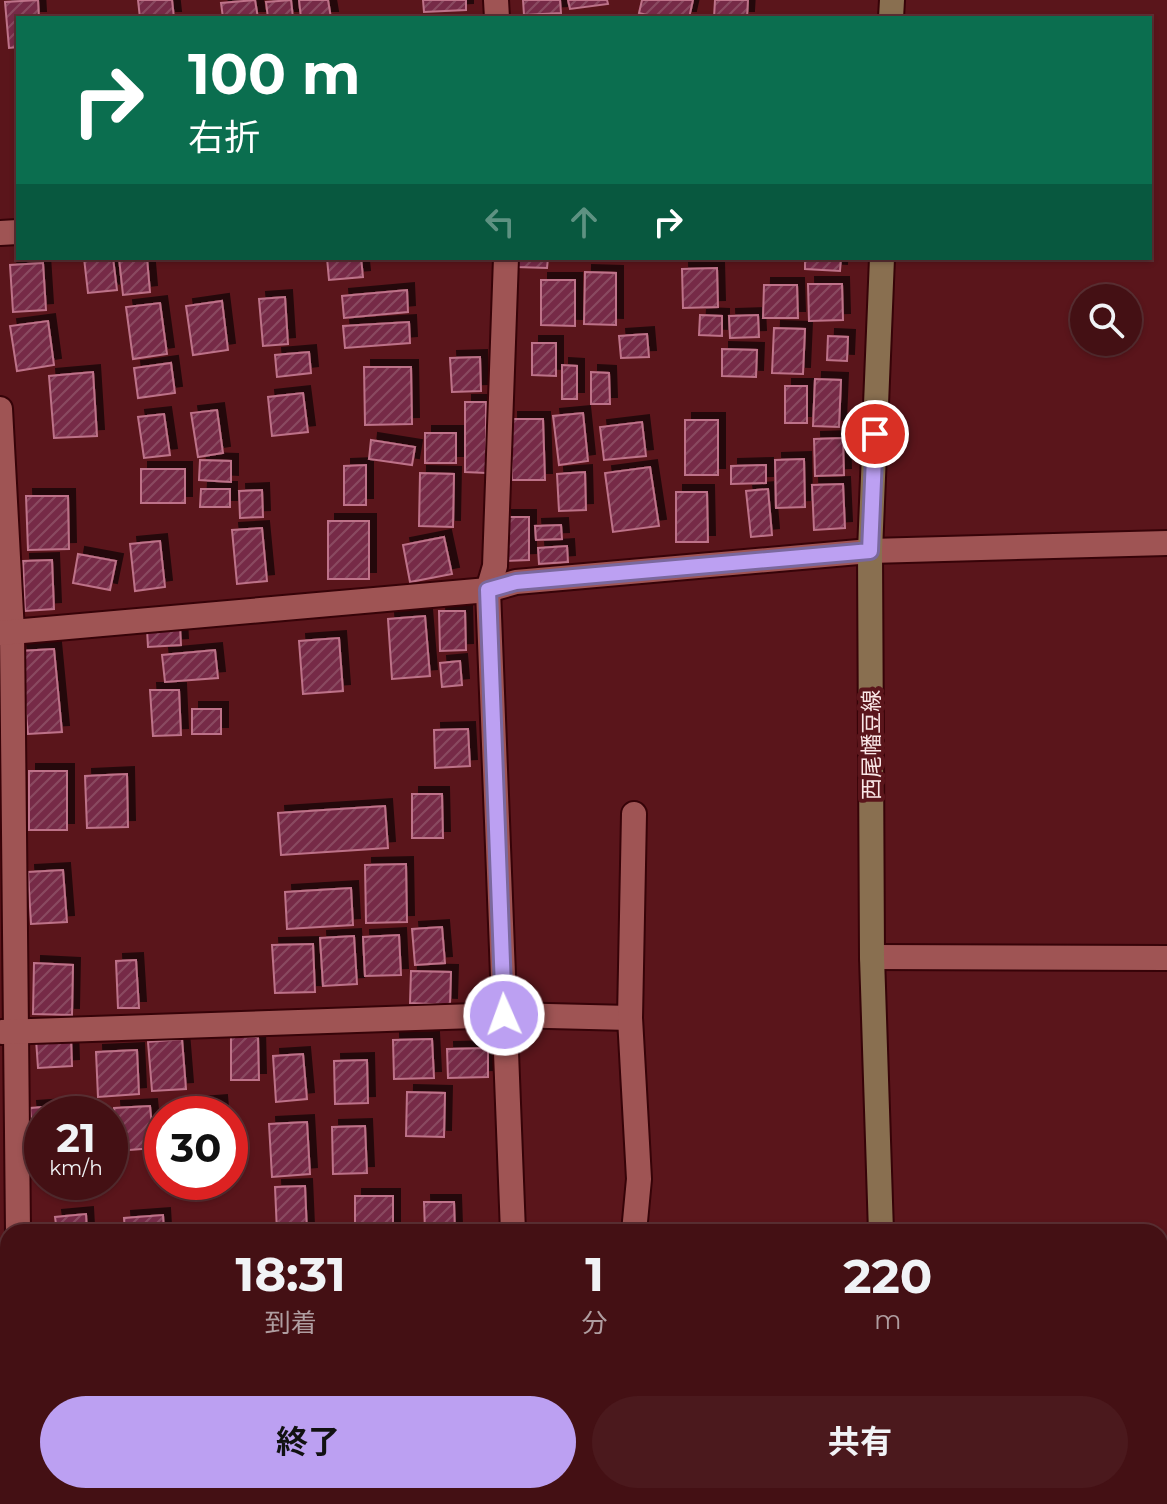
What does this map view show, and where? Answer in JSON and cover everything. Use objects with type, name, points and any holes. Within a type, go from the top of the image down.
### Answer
[{"type":"main road","name":"西尾幡豆線","points":[[881,1224],[872,957],[870,551],[882,260]]},
{"type":"street","points":[[506,260],[495,566],[488,590],[513,1224]]},
{"type":"street","points":[[0,409],[6,632],[7,997],[18,1224]]},
{"type":"street","points":[[6,632],[488,590],[516,582],[870,551],[1167,543]]},
{"type":"street","points":[[634,814],[630,1018],[639,1179],[635,1224]]},
{"type":"street","points":[[872,957],[1167,958]]},
{"type":"street","points":[[8,1032],[504,1015],[630,1018]]},
{"type":"building","points":[[38,0],[39,16],[16,16],[16,47],[9,48],[5,2]]},
{"type":"building","points":[[138,0],[172,0],[174,16],[140,16]]},
{"type":"building","points":[[255,0],[258,16],[223,16],[221,3]]},
{"type":"building","points":[[291,0],[293,16],[268,16],[266,2]]},
{"type":"building","points":[[299,0],[328,0],[331,16],[301,16]]},
{"type":"building","points":[[423,0],[466,0],[466,10],[424,12]]},
{"type":"building","points":[[523,0],[560,0],[561,13],[524,15]]},
{"type":"building","points":[[568,0],[607,0],[608,4],[570,9]]},
{"type":"building","points":[[642,0],[693,0],[689,16],[639,13]]},
{"type":"building","points":[[715,0],[748,0],[747,16],[714,16]]},
{"type":"building","points":[[84,260],[113,260],[117,290],[88,293]]},
{"type":"building","points":[[119,260],[147,260],[150,292],[123,295]]},
{"type":"building","points":[[327,260],[361,260],[363,277],[329,280]]},
{"type":"building","points":[[516,260],[548,260],[547,268],[516,267]]},
{"type":"building","points":[[805,260],[841,260],[840,271],[805,269]]},
{"type":"building","points":[[43,263],[46,310],[13,312],[10,265]]},
{"type":"building","points":[[717,268],[718,307],[683,308],[682,269]]},
{"type":"building","points":[[585,272],[616,273],[616,325],[584,324]]},
{"type":"building","points":[[541,280],[575,280],[575,326],[541,325]]},
{"type":"building","points":[[808,284],[842,284],[843,320],[809,321]]},
{"type":"building","points":[[764,285],[797,285],[798,318],[763,318]]},
{"type":"building","points":[[407,290],[408,312],[344,318],[342,296]]},
{"type":"building","points":[[285,297],[288,344],[263,346],[259,299]]},
{"type":"building","points":[[222,301],[228,350],[193,355],[186,306]]},
{"type":"building","points":[[160,303],[167,354],[133,359],[126,307]]},
{"type":"building","points":[[700,315],[722,316],[722,336],[699,335]]},
{"type":"building","points":[[758,315],[759,337],[730,338],[729,316]]},
{"type":"building","points":[[48,321],[54,365],[17,371],[10,326]]},
{"type":"building","points":[[409,322],[410,343],[345,348],[343,326]]},
{"type":"building","points":[[774,328],[805,329],[803,374],[772,373]]},
{"type":"building","points":[[647,334],[649,357],[621,358],[619,336]]},
{"type":"building","points":[[828,336],[848,337],[847,361],[827,360]]},
{"type":"building","points":[[532,343],[556,343],[556,376],[532,375]]},
{"type":"building","points":[[722,349],[757,350],[756,377],[722,376]]},
{"type":"building","points":[[309,352],[311,373],[277,377],[275,355]]},
{"type":"building","points":[[480,357],[481,391],[452,392],[450,358]]},
{"type":"building","points":[[171,363],[175,393],[138,398],[134,368]]},
{"type":"building","points":[[562,365],[577,366],[577,399],[562,399]]},
{"type":"building","points":[[364,367],[411,367],[412,424],[365,425]]},
{"type":"building","points":[[93,372],[97,436],[54,438],[49,376]]},
{"type":"building","points":[[591,372],[609,373],[610,404],[591,404]]},
{"type":"building","points":[[815,379],[841,380],[839,427],[813,426]]},
{"type":"building","points":[[785,386],[807,386],[807,423],[785,423]]},
{"type":"building","points":[[303,393],[308,432],[272,436],[268,397]]},
{"type":"building","points":[[465,402],[486,402],[486,473],[465,472]]},
{"type":"building","points":[[217,410],[223,453],[198,457],[191,413]]},
{"type":"building","points":[[583,413],[588,461],[559,465],[553,416]]},
{"type":"building","points":[[164,414],[170,455],[144,458],[138,417]]},
{"type":"building","points":[[511,419],[543,419],[545,480],[512,480]]},
{"type":"building","points":[[685,420],[718,420],[718,475],[685,475]]},
{"type":"building","points":[[642,422],[646,456],[604,460],[600,427]]},
{"type":"building","points":[[425,433],[456,433],[456,463],[425,463]]},
{"type":"building","points":[[843,438],[844,475],[815,476],[814,439]]},
{"type":"building","points":[[371,440],[415,447],[412,465],[369,459]]},
{"type":"building","points":[[804,459],[805,507],[776,508],[775,460]]},
{"type":"building","points":[[200,460],[231,461],[231,482],[199,480]]},
{"type":"building","points":[[366,465],[366,505],[344,505],[344,466]]},
{"type":"building","points":[[766,465],[766,483],[731,484],[731,466]]},
{"type":"building","points":[[650,467],[659,526],[613,532],[605,473]]},
{"type":"building","points":[[141,469],[185,469],[185,503],[141,503]]},
{"type":"building","points":[[585,472],[586,510],[559,511],[557,474]]},
{"type":"building","points":[[420,473],[454,474],[453,527],[419,526]]},
{"type":"building","points":[[843,484],[845,528],[814,530],[812,485]]},
{"type":"building","points":[[201,489],[230,489],[230,507],[200,507]]},
{"type":"building","points":[[768,489],[772,535],[751,537],[746,491]]},
{"type":"building","points":[[262,490],[263,517],[240,518],[239,491]]},
{"type":"building","points":[[676,492],[707,492],[708,542],[676,542]]},
{"type":"building","points":[[26,496],[68,496],[69,549],[28,550]]},
{"type":"building","points":[[505,517],[529,517],[529,560],[505,561]]},
{"type":"building","points":[[328,521],[369,521],[369,579],[328,579]]},
{"type":"building","points":[[561,525],[562,539],[536,540],[535,526]]},
{"type":"building","points":[[262,528],[267,581],[237,584],[232,530]]},
{"type":"building","points":[[444,537],[452,574],[410,582],[403,545]]},
{"type":"building","points":[[160,541],[165,587],[135,591],[130,544]]},
{"type":"building","points":[[567,546],[568,562],[539,564],[538,548]]},
{"type":"building","points":[[78,554],[116,561],[110,590],[73,583]]},
{"type":"building","points":[[52,560],[54,609],[25,611],[23,561]]},
{"type":"building","points":[[439,611],[465,611],[466,650],[440,651]]},
{"type":"building","points":[[425,616],[430,676],[392,679],[388,619]]},
{"type":"building","points":[[180,627],[181,645],[148,647],[147,629]]},
{"type":"building","points":[[339,638],[343,691],[303,694],[299,641]]},
{"type":"building","points":[[54,649],[62,732],[28,734],[20,651]]},
{"type":"building","points":[[215,650],[218,678],[165,682],[162,655]]},
{"type":"building","points":[[460,661],[462,685],[442,687],[440,663]]},
{"type":"building","points":[[150,690],[179,690],[181,735],[153,736]]},
{"type":"building","points":[[192,709],[221,709],[221,734],[192,734]]},
{"type":"building","points":[[468,729],[470,766],[435,768],[434,730]]},
{"type":"building","points":[[29,771],[67,771],[67,830],[29,830]]},
{"type":"building","points":[[127,774],[128,827],[87,828],[85,776]]},
{"type":"building","points":[[412,794],[442,794],[443,838],[412,838]]},
{"type":"building","points":[[385,806],[388,848],[281,855],[278,813]]},
{"type":"building","points":[[406,864],[407,922],[366,923],[365,865]]},
{"type":"building","points":[[63,870],[67,922],[31,924],[28,872]]},
{"type":"building","points":[[351,888],[353,925],[287,929],[285,892]]},
{"type":"building","points":[[442,927],[445,963],[415,965],[412,929]]},
{"type":"building","points":[[399,935],[401,975],[365,976],[363,937]]},
{"type":"building","points":[[354,936],[357,984],[323,986],[320,938]]},
{"type":"building","points":[[313,944],[315,992],[275,993],[272,945]]},
{"type":"building","points":[[136,960],[139,1008],[118,1008],[116,961]]},
{"type":"building","points":[[34,963],[73,965],[72,1015],[33,1014]]},
{"type":"building","points":[[411,971],[451,972],[450,1005],[410,1003]]},
{"type":"building","points":[[71,1037],[72,1066],[38,1068],[36,1039]]},
{"type":"building","points":[[231,1037],[258,1037],[259,1080],[231,1080]]},
{"type":"building","points":[[182,1039],[186,1089],[152,1091],[148,1042]]},
{"type":"building","points":[[432,1039],[434,1078],[394,1079],[393,1040]]},
{"type":"building","points":[[488,1048],[488,1077],[448,1078],[447,1049]]},
{"type":"building","points":[[137,1050],[139,1094],[98,1096],[96,1052]]},
{"type":"building","points":[[303,1054],[307,1099],[276,1102],[273,1056]]},
{"type":"building","points":[[367,1060],[368,1103],[335,1104],[334,1061]]},
{"type":"building","points":[[407,1092],[445,1093],[444,1137],[406,1136]]},
{"type":"building","points":[[144,1106],[144,1149],[128,1150],[128,1107]]},
{"type":"building","points":[[307,1122],[310,1174],[272,1177],[269,1124]]},
{"type":"building","points":[[365,1126],[367,1173],[333,1174],[332,1127]]},
{"type":"building","points":[[305,1186],[307,1224],[277,1224],[275,1187]]},
{"type":"building","points":[[355,1196],[393,1196],[393,1224],[355,1224]]},
{"type":"building","points":[[424,1202],[454,1202],[455,1224],[425,1224]]},
{"type":"building","points":[[86,1214],[87,1224],[56,1224],[55,1217]]},
{"type":"building","points":[[163,1215],[164,1224],[124,1224],[124,1218]]},
{"type":"route","points":[[504,1015],[488,590],[516,582],[870,551],[875,434]]}]
